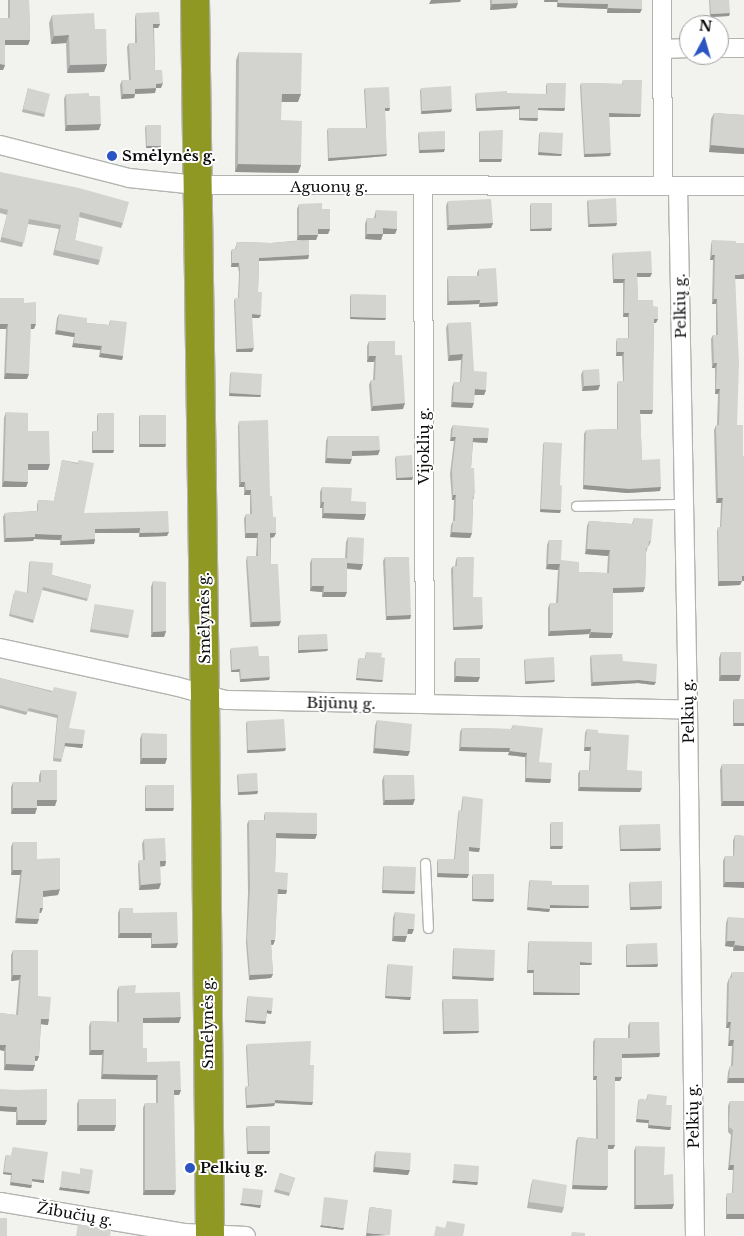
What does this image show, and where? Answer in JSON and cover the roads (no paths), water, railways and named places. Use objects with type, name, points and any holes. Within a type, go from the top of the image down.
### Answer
[{"type":"highway","name":"Smėlynės g.","points":[[195,0],[206,696],[210,1235]]},
{"type":"street","name":"Pelkių g.","points":[[662,0],[662,49],[684,504],[695,1236]]},
{"type":"street","points":[[662,49],[679,48]]},
{"type":"street","points":[[729,48],[744,48]]},
{"type":"street","name":"Aguonų g.","points":[[0,146],[129,178],[197,185],[423,187],[744,186]]},
{"type":"street","name":"Vijoklių g.","points":[[423,187],[425,704]]},
{"type":"street","name":"Bijūnų g.","points":[[0,648],[175,686],[226,700],[688,710]]},
{"type":"street","name":"Žibučių g.","points":[[0,1202],[185,1233],[210,1235]]},
{"type":"street","points":[[210,1235],[246,1236]]},
{"type":"lane","points":[[576,506],[684,504]]},
{"type":"lane","points":[[426,863],[428,928]]},
{"type":"place","name":"Smėlynės g.","points":[[112,156]]},
{"type":"place","name":"Pelkių g.","points":[[190,1168]]}]
